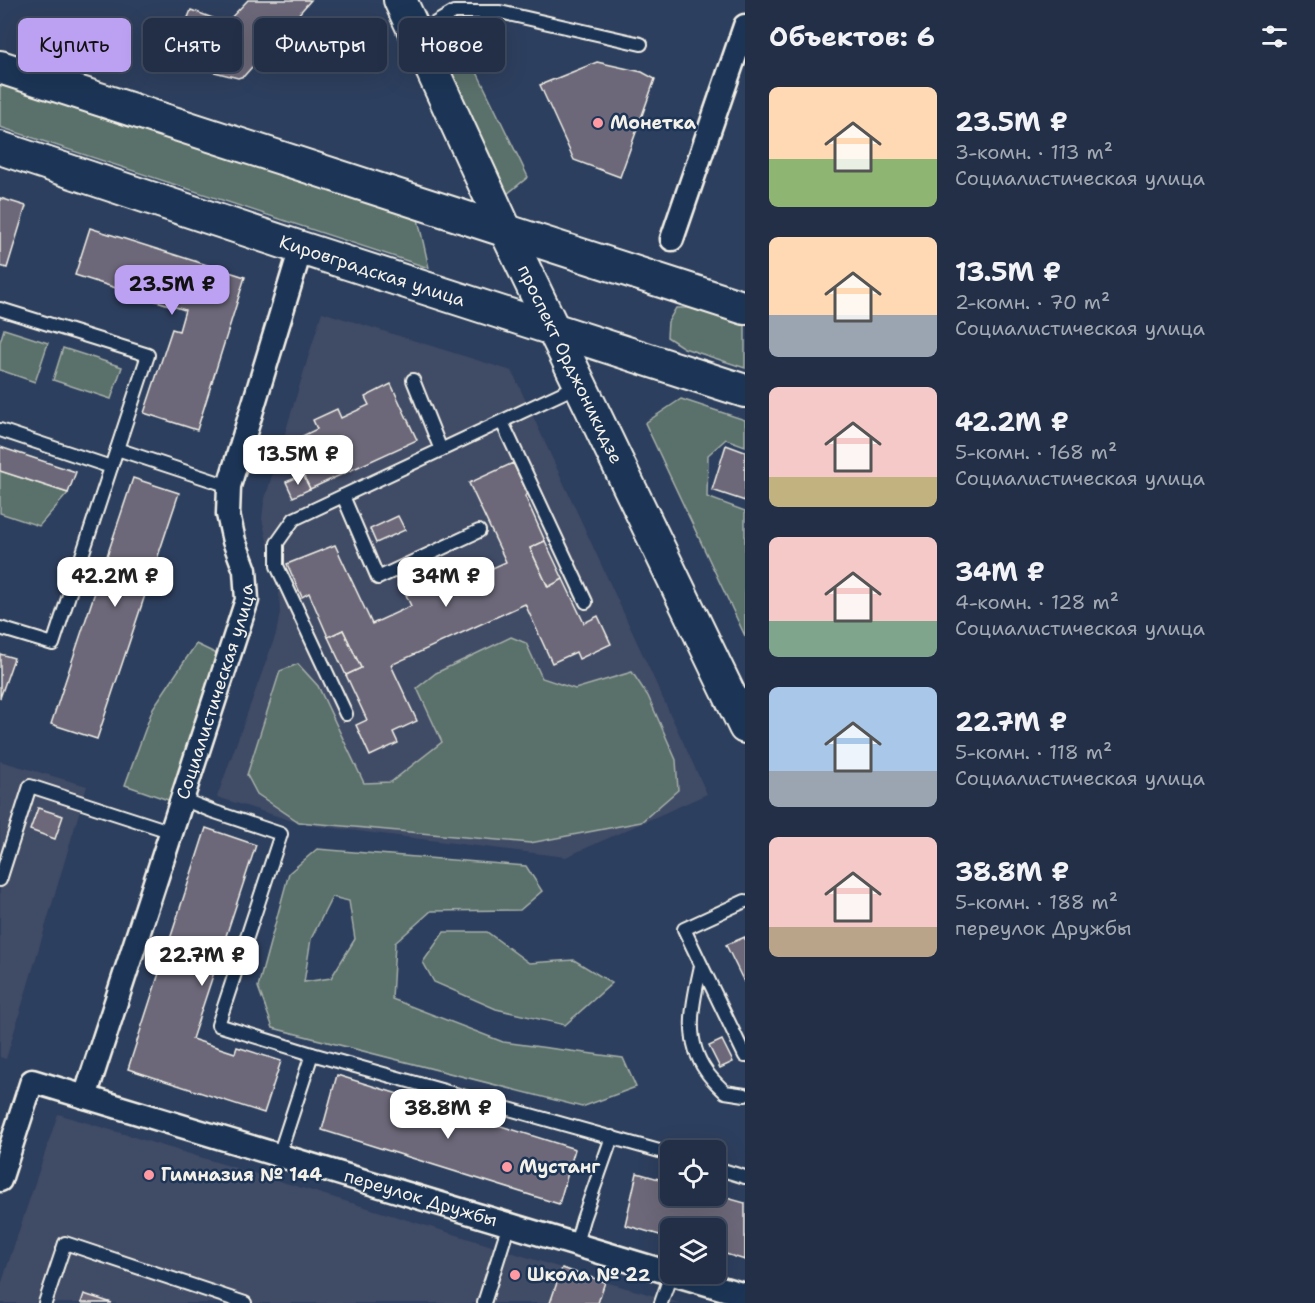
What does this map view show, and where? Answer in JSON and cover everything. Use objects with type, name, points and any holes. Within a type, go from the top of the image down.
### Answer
[{"type":"main road","name":"проспект Орджоникидзе","points":[[400,0],[408,18]]},
{"type":"main road","points":[[0,67],[745,308]]},
{"type":"main road","name":"проспект Орджоникидзе","points":[[433,72],[506,231],[745,727]]},
{"type":"main road","name":"Кировградская улица","points":[[0,148],[301,249],[554,328],[745,391]]},
{"type":"street","points":[[672,239],[745,26]]},
{"type":"street","name":"Социалистическая улица","points":[[85,1097],[247,600],[244,570],[228,514],[229,486],[301,249]]},
{"type":"street","name":"переулок Дружбы","points":[[0,1180],[32,1081],[660,1269]]},
{"type":"street","name":"переулок Дружбы","points":[[708,1284],[745,1295]]},
{"type":"lane","points":[[444,18],[454,12],[500,12],[641,44]]},
{"type":"lane","points":[[0,309],[148,355],[53,644],[0,628]]},
{"type":"lane","points":[[413,380],[441,450]]},
{"type":"lane","points":[[346,714],[277,566],[277,543],[294,519],[580,384]]},
{"type":"lane","points":[[502,422],[586,602]]},
{"type":"lane","points":[[0,430],[111,467]]},
{"type":"lane","points":[[117,449],[229,486]]},
{"type":"lane","points":[[343,496],[378,578],[479,531]]},
{"type":"lane","points":[[0,880],[30,786],[172,832]]},
{"type":"lane","points":[[182,799],[281,834],[218,1025],[312,1054],[660,1151]]},
{"type":"lane","points":[[745,902],[684,929],[745,1056]]},
{"type":"lane","points":[[701,966],[692,1009],[692,1044],[706,1071],[725,1092],[745,1095]]},
{"type":"lane","points":[[279,1155],[312,1054]]},
{"type":"lane","points":[[576,1244],[612,1137]]},
{"type":"lane","points":[[726,1171],[745,1177]]},
{"type":"lane","points":[[484,1303],[509,1224]]},
{"type":"lane","points":[[45,1303],[65,1243],[245,1303]]},
{"type":"lane","points":[[661,1303],[668,1284]]},
{"type":"shaded area","points":[[322,312],[512,371],[707,794],[566,857],[302,824],[217,797],[276,634],[280,613],[279,592],[262,519],[264,502]]},
{"type":"shaded area","points":[[0,761],[87,786],[6,1059],[0,1057]]},
{"type":"shaded area","name":"Гимназия № 144","points":[[58,1114],[680,1303],[0,1303],[0,1288]]},
{"type":"green space","points":[[447,72],[477,72],[528,177],[507,194]]},
{"type":"green space","points":[[0,81],[385,206],[418,219],[429,268],[0,127]]},
{"type":"green space","points":[[676,308],[699,308],[745,323],[745,368],[684,348],[667,337],[668,322]]},
{"type":"green space","points":[[4,329],[48,343],[35,382],[0,370],[0,342]]},
{"type":"green space","points":[[63,348],[122,367],[111,399],[53,380]]},
{"type":"green space","points":[[681,399],[745,420],[745,446],[726,439],[708,455],[707,497],[745,511],[745,636],[645,423]]},
{"type":"green space","points":[[0,471],[68,493],[39,526],[0,513]]},
{"type":"green space","points":[[511,637],[526,643],[542,678],[575,689],[632,672],[648,696],[676,760],[678,790],[641,822],[530,843],[299,822],[257,794],[247,775],[280,671],[298,664],[318,686],[364,783],[391,782],[442,742],[417,688],[436,673]]},
{"type":"green space","points":[[196,644],[217,654],[171,801],[125,785],[153,708]]},
{"type":"green space","points":[[317,849],[526,866],[542,891],[520,910],[431,911],[395,943],[392,999],[503,1042],[623,1058],[636,1087],[582,1107],[273,1028],[258,987],[289,873]],"holes":[[[332,897],[349,901],[355,939],[331,978],[304,982],[311,939]]]},
{"type":"green space","points":[[444,932],[487,932],[529,963],[574,960],[612,983],[565,1025],[496,1009],[434,982],[423,962]]},
{"type":"building","points":[[248,0],[311,0],[295,18],[254,18],[254,65],[244,76],[238,78],[214,72],[242,72],[242,18],[231,18]]},
{"type":"building","points":[[191,10],[213,18],[188,18]]},
{"type":"building","name":"Монетка","points":[[597,62],[642,72],[655,79],[620,177],[574,160],[540,85]]},
{"type":"building","points":[[0,198],[26,206],[7,268],[0,266]]},
{"type":"building","points":[[90,228],[245,277],[197,430],[144,413],[172,329],[179,331],[185,310],[75,275]]},
{"type":"building","points":[[391,384],[417,440],[310,489],[288,443],[317,429],[313,420],[337,409],[341,418],[369,405],[365,397]]},
{"type":"building","points":[[726,445],[745,452],[745,501],[712,490]]},
{"type":"building","points":[[0,447],[76,472],[68,493],[0,471]]},
{"type":"building","points":[[513,463],[528,494],[525,496],[545,541],[530,548],[548,587],[563,579],[584,623],[598,616],[611,644],[579,659],[576,652],[552,663],[525,604],[391,665],[417,721],[393,732],[398,743],[370,756],[356,725],[367,720],[346,675],[361,668],[343,630],[328,637],[309,593],[302,597],[287,564],[335,545],[372,624],[411,606],[406,595],[460,571],[464,581],[506,562],[469,483]]},
{"type":"building","points":[[303,475],[310,489],[293,497],[286,482]]},
{"type":"building","points":[[133,478],[179,493],[97,739],[51,724]]},
{"type":"building","points":[[398,516],[405,530],[376,543],[370,529]]},
{"type":"building","points":[[545,541],[563,579],[548,587],[530,548]]},
{"type":"building","points":[[343,630],[361,668],[346,675],[328,637]]},
{"type":"building","points":[[0,654],[14,658],[0,698]]},
{"type":"building","points":[[38,808],[63,816],[55,839],[30,830]]},
{"type":"building","points":[[206,828],[256,845],[192,1039],[235,1053],[237,1047],[281,1061],[264,1113],[128,1069]]},
{"type":"building","points":[[745,937],[745,984],[726,945]]},
{"type":"building","points":[[722,1040],[733,1062],[720,1068],[709,1046]]},
{"type":"building","points":[[337,1075],[575,1149],[559,1204],[322,1130]]},
{"type":"building","points":[[637,1173],[660,1179],[660,1206],[726,1206],[726,1198],[745,1203],[745,1260],[726,1254],[726,1218],[660,1218],[660,1235],[625,1225]]},
{"type":"building","points":[[562,1268],[605,1282],[598,1303],[550,1303]]},
{"type":"building","points":[[84,1294],[112,1303],[81,1303]]},
{"type":"place","name":"Монетка","points":[[598,123]]},
{"type":"place","name":"Мустанг","points":[[507,1167]]},
{"type":"place","name":"Гимназия № 144","points":[[149,1175]]},
{"type":"place","name":"Школа № 22","points":[[515,1275]]}]
